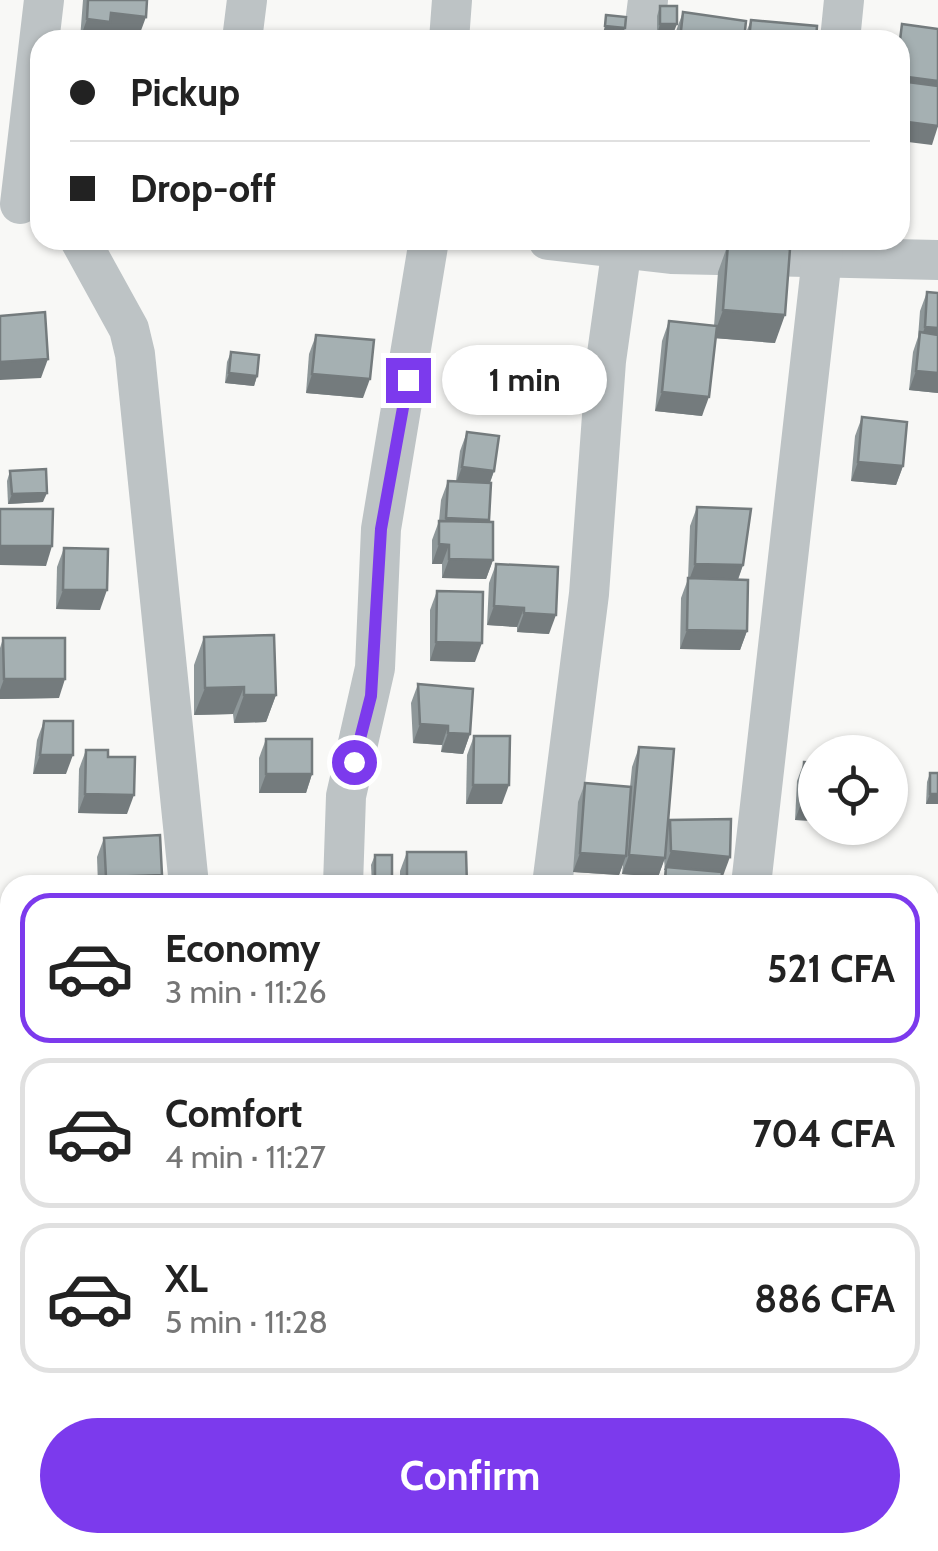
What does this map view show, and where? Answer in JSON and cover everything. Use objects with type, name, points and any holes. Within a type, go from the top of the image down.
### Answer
[{"type":"street","points":[[40,30],[44,0]]},
{"type":"street","points":[[243,30],[246,0]]},
{"type":"street","points":[[450,30],[452,0]]},
{"type":"street","points":[[645,30],[648,0]]},
{"type":"street","points":[[841,30],[844,0]]},
{"type":"street","points":[[20,205],[30,120]]},
{"type":"street","points":[[86,250],[129,328],[135,354],[187,875]]},
{"type":"street","points":[[344,875],[346,796],[375,668],[381,529],[428,250]]},
{"type":"street","points":[[553,875],[589,594],[604,380],[621,250]]},
{"type":"street","points":[[752,875],[823,250]]},
{"type":"street","points":[[833,250],[938,260]]},
{"type":"building","points":[[88,0],[147,0],[146,17],[111,13],[110,22],[87,19]]},
{"type":"building","points":[[660,6],[677,6],[677,24],[660,24]]},
{"type":"building","points":[[683,12],[746,21],[745,30],[681,30]]},
{"type":"building","points":[[606,15],[626,17],[625,28],[605,26]]},
{"type":"building","points":[[751,20],[817,26],[817,30],[750,30]]},
{"type":"building","points":[[902,24],[938,29],[938,81],[910,77],[910,30],[901,30]]},
{"type":"building","points":[[910,82],[938,86],[938,126],[910,122]]},
{"type":"building","points":[[728,250],[790,250],[785,315],[723,310]]},
{"type":"building","points":[[927,292],[938,293],[938,328],[925,327]]},
{"type":"building","points":[[45,312],[48,359],[0,362],[0,316]]},
{"type":"building","points":[[669,321],[717,326],[709,397],[662,392]]},
{"type":"building","points":[[920,332],[938,335],[938,373],[916,371]]},
{"type":"building","points":[[316,335],[374,340],[370,379],[312,374]]},
{"type":"building","points":[[231,352],[259,355],[257,376],[229,373]]},
{"type":"building","points":[[862,417],[907,422],[903,466],[858,462]]},
{"type":"building","points":[[467,432],[499,436],[494,471],[462,467]]},
{"type":"building","points":[[46,469],[47,493],[12,494],[10,471]]},
{"type":"building","points":[[448,481],[491,483],[489,520],[446,518]]},
{"type":"building","points":[[697,507],[751,509],[743,565],[695,564]]},
{"type":"building","points":[[0,509],[53,509],[52,546],[0,546]]},
{"type":"building","points":[[439,521],[493,522],[493,560],[449,559],[449,545],[439,544]]},
{"type":"building","points":[[64,548],[108,549],[107,590],[63,590]]},
{"type":"building","points":[[496,564],[558,567],[556,615],[494,606]]},
{"type":"building","points":[[688,578],[748,580],[747,631],[687,630]]},
{"type":"building","points":[[437,591],[483,592],[482,643],[436,642]]},
{"type":"building","points":[[274,635],[276,695],[244,695],[244,687],[205,688],[204,637]]},
{"type":"building","points":[[3,638],[65,638],[65,679],[4,679]]},
{"type":"building","points":[[418,684],[473,689],[470,734],[448,733],[448,726],[420,724]]},
{"type":"building","points":[[44,721],[73,721],[73,755],[40,755]]},
{"type":"building","points":[[474,736],[510,736],[509,785],[473,785]]},
{"type":"building","points":[[266,739],[312,739],[312,774],[266,774]]},
{"type":"building","points":[[639,747],[674,749],[665,858],[629,855]]},
{"type":"building","points":[[86,750],[108,750],[108,757],[135,757],[134,795],[85,794]]},
{"type":"building","points":[[930,773],[938,773],[938,794],[930,794]]},
{"type":"building","points":[[585,783],[631,787],[626,856],[580,853]]},
{"type":"building","points":[[731,819],[730,857],[671,851],[670,820]]},
{"type":"building","points":[[160,835],[162,875],[106,875],[104,838]]},
{"type":"building","points":[[407,852],[466,852],[467,875],[407,875]]},
{"type":"building","points":[[375,855],[392,855],[392,875],[375,875]]},
{"type":"building","points":[[666,867],[722,872],[722,875],[665,875]]},
{"type":"route","points":[[354,762],[375,668],[381,529],[408,380]]}]
